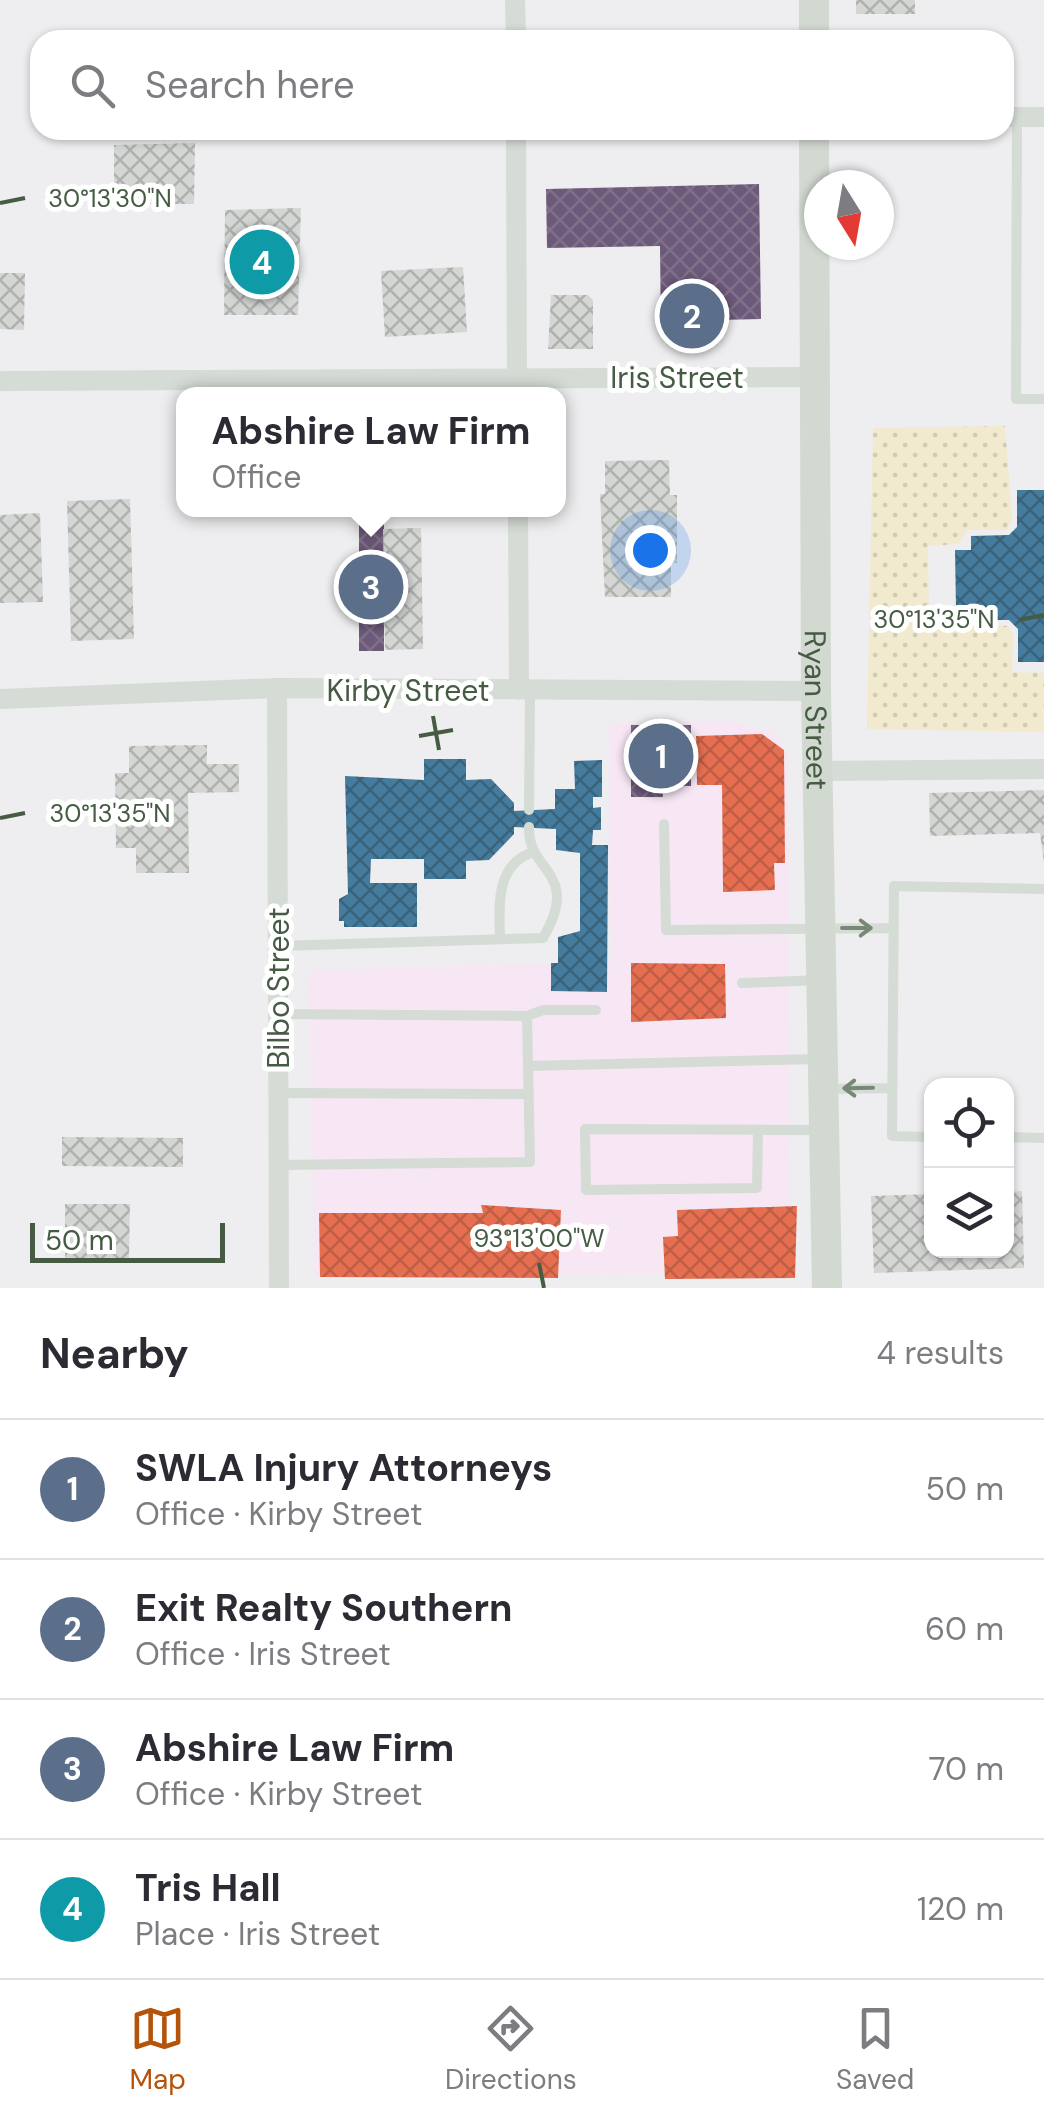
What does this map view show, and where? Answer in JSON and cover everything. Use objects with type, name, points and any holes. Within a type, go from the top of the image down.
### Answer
[{"type":"main road","points":[[814,0],[814,30]]},
{"type":"main road","name":"Ryan Street","points":[[814,140],[816,691],[826,1288]]},
{"type":"street","points":[[515,0],[516,30]]},
{"type":"street","points":[[1014,116],[1044,116]]},
{"type":"street","points":[[516,140],[517,386]]},
{"type":"street","name":"Iris Street","points":[[0,381],[517,386],[814,377]]},
{"type":"street","points":[[518,517],[525,690]]},
{"type":"street","name":"Kirby Street","points":[[0,700],[277,688],[816,691]]},
{"type":"street","name":"Bilbo Street","points":[[277,688],[278,1288]]},
{"type":"street","points":[[817,770],[1044,768]]},
{"type":"lane","points":[[1011,140],[1016,399],[1044,399]]},
{"type":"lane","points":[[525,690],[529,810]]},
{"type":"lane","points":[[664,824],[666,930],[893,928]]},
{"type":"lane","points":[[278,946],[544,938],[553,922],[554,876],[533,852],[529,827]]},
{"type":"lane","points":[[500,940],[504,879],[510,866],[533,852]]},
{"type":"lane","points":[[924,1137],[892,1136],[894,886],[1044,889]]},
{"type":"lane","points":[[742,983],[821,980]]},
{"type":"lane","points":[[278,1014],[528,1016],[543,1010],[596,1010]]},
{"type":"lane","points":[[278,1165],[530,1162],[528,1016]]},
{"type":"lane","points":[[529,1066],[823,1074],[892,1088]]},
{"type":"lane","points":[[278,1093],[529,1094]]},
{"type":"lane","points":[[758,1130],[757,1188],[586,1190],[585,1129],[824,1130]]},
{"type":"lane","points":[[1014,1137],[1044,1138]]},
{"type":"shaded area","points":[[1005,426],[1012,518],[1007,530],[967,530],[959,544],[928,546],[929,613],[970,618],[971,625],[1008,626],[1013,634],[1012,672],[1044,673],[1043,732],[867,729],[873,428]]},
{"type":"shaded area","points":[[726,721],[773,732],[788,753],[790,1273],[314,1276],[309,970],[611,962],[609,724]]},
{"type":"building: Shops","points":[[762,734],[784,750],[785,863],[774,863],[775,890],[723,892],[722,785],[697,785],[696,736]]},
{"type":"building: Shops","points":[[631,963],[725,964],[726,1018],[631,1022]]},
{"type":"building: Shops","points":[[481,1205],[561,1210],[558,1278],[320,1277],[319,1213],[483,1213]]},
{"type":"building: Shops","points":[[797,1206],[795,1278],[665,1279],[663,1237],[678,1236],[677,1210]]},
{"type":"building: Offices","points":[[759,184],[761,319],[719,320],[719,334],[661,335],[660,246],[547,248],[546,189]]},
{"type":"building: Offices","points":[[359,524],[384,524],[384,651],[359,651]]},
{"type":"building: Offices","points":[[631,725],[691,725],[691,786],[662,786],[663,797],[631,797]]},
{"type":"building: Public","points":[[1017,490],[1044,490],[1044,662],[1018,662],[1018,629],[1009,620],[978,620],[978,607],[956,608],[955,550],[971,550],[971,536],[1009,535],[1017,527]]},
{"type":"building: Public","points":[[424,759],[466,759],[466,780],[491,779],[514,803],[514,811],[555,809],[555,789],[575,789],[574,761],[602,760],[602,797],[593,797],[593,808],[601,807],[601,830],[593,830],[592,845],[608,845],[607,992],[551,991],[551,963],[558,963],[558,937],[580,931],[580,853],[556,850],[556,829],[514,827],[514,834],[489,860],[466,861],[466,879],[424,879],[424,859],[371,859],[370,883],[417,883],[417,927],[344,927],[344,921],[339,921],[339,899],[348,894],[345,776],[424,780]]},
{"type":"building: Other","points":[[856,0],[915,0],[915,14],[856,14]]},
{"type":"building: Other","points":[[195,143],[194,204],[114,204],[114,145]]},
{"type":"building: Other","points":[[301,208],[298,315],[224,315],[225,210]]},
{"type":"building: Other","points":[[463,267],[467,332],[385,337],[381,271]]},
{"type":"building: Other","points":[[0,273],[25,273],[24,330],[0,329]]},
{"type":"building: Other","points":[[551,295],[588,295],[593,300],[593,349],[548,349]]},
{"type":"building: Other","points":[[669,460],[670,495],[677,495],[677,563],[671,563],[671,597],[605,597],[600,494],[605,494],[605,461]]},
{"type":"building: Other","points":[[130,499],[134,639],[71,641],[67,501]]},
{"type":"building: Other","points":[[40,513],[43,602],[0,603],[0,515]]},
{"type":"building: Other","points":[[421,528],[423,649],[385,650],[383,529]]},
{"type":"building: Other","points":[[207,745],[207,764],[239,764],[239,792],[188,793],[189,873],[136,873],[136,848],[116,848],[115,773],[129,773],[129,746]]},
{"type":"building: Other","points":[[1044,790],[1044,863],[1040,833],[930,836],[929,793]]},
{"type":"building: Other","points":[[62,1137],[183,1138],[183,1167],[62,1166]]},
{"type":"building: Other","points":[[1022,1191],[1024,1268],[874,1273],[871,1196],[924,1194],[924,1258],[1014,1258],[1014,1192]]},
{"type":"building: Other","points":[[65,1204],[130,1204],[129,1258],[65,1258]]},
{"type":"place","name":"Tris Hall","points":[[262,262]]},
{"type":"place","name":"Exit Realty Southern","points":[[692,316]]},
{"type":"place","name":"Abshire Law Firm","points":[[371,587]]},
{"type":"place","name":"SWLA Injury Attorneys","points":[[661,756]]}]
